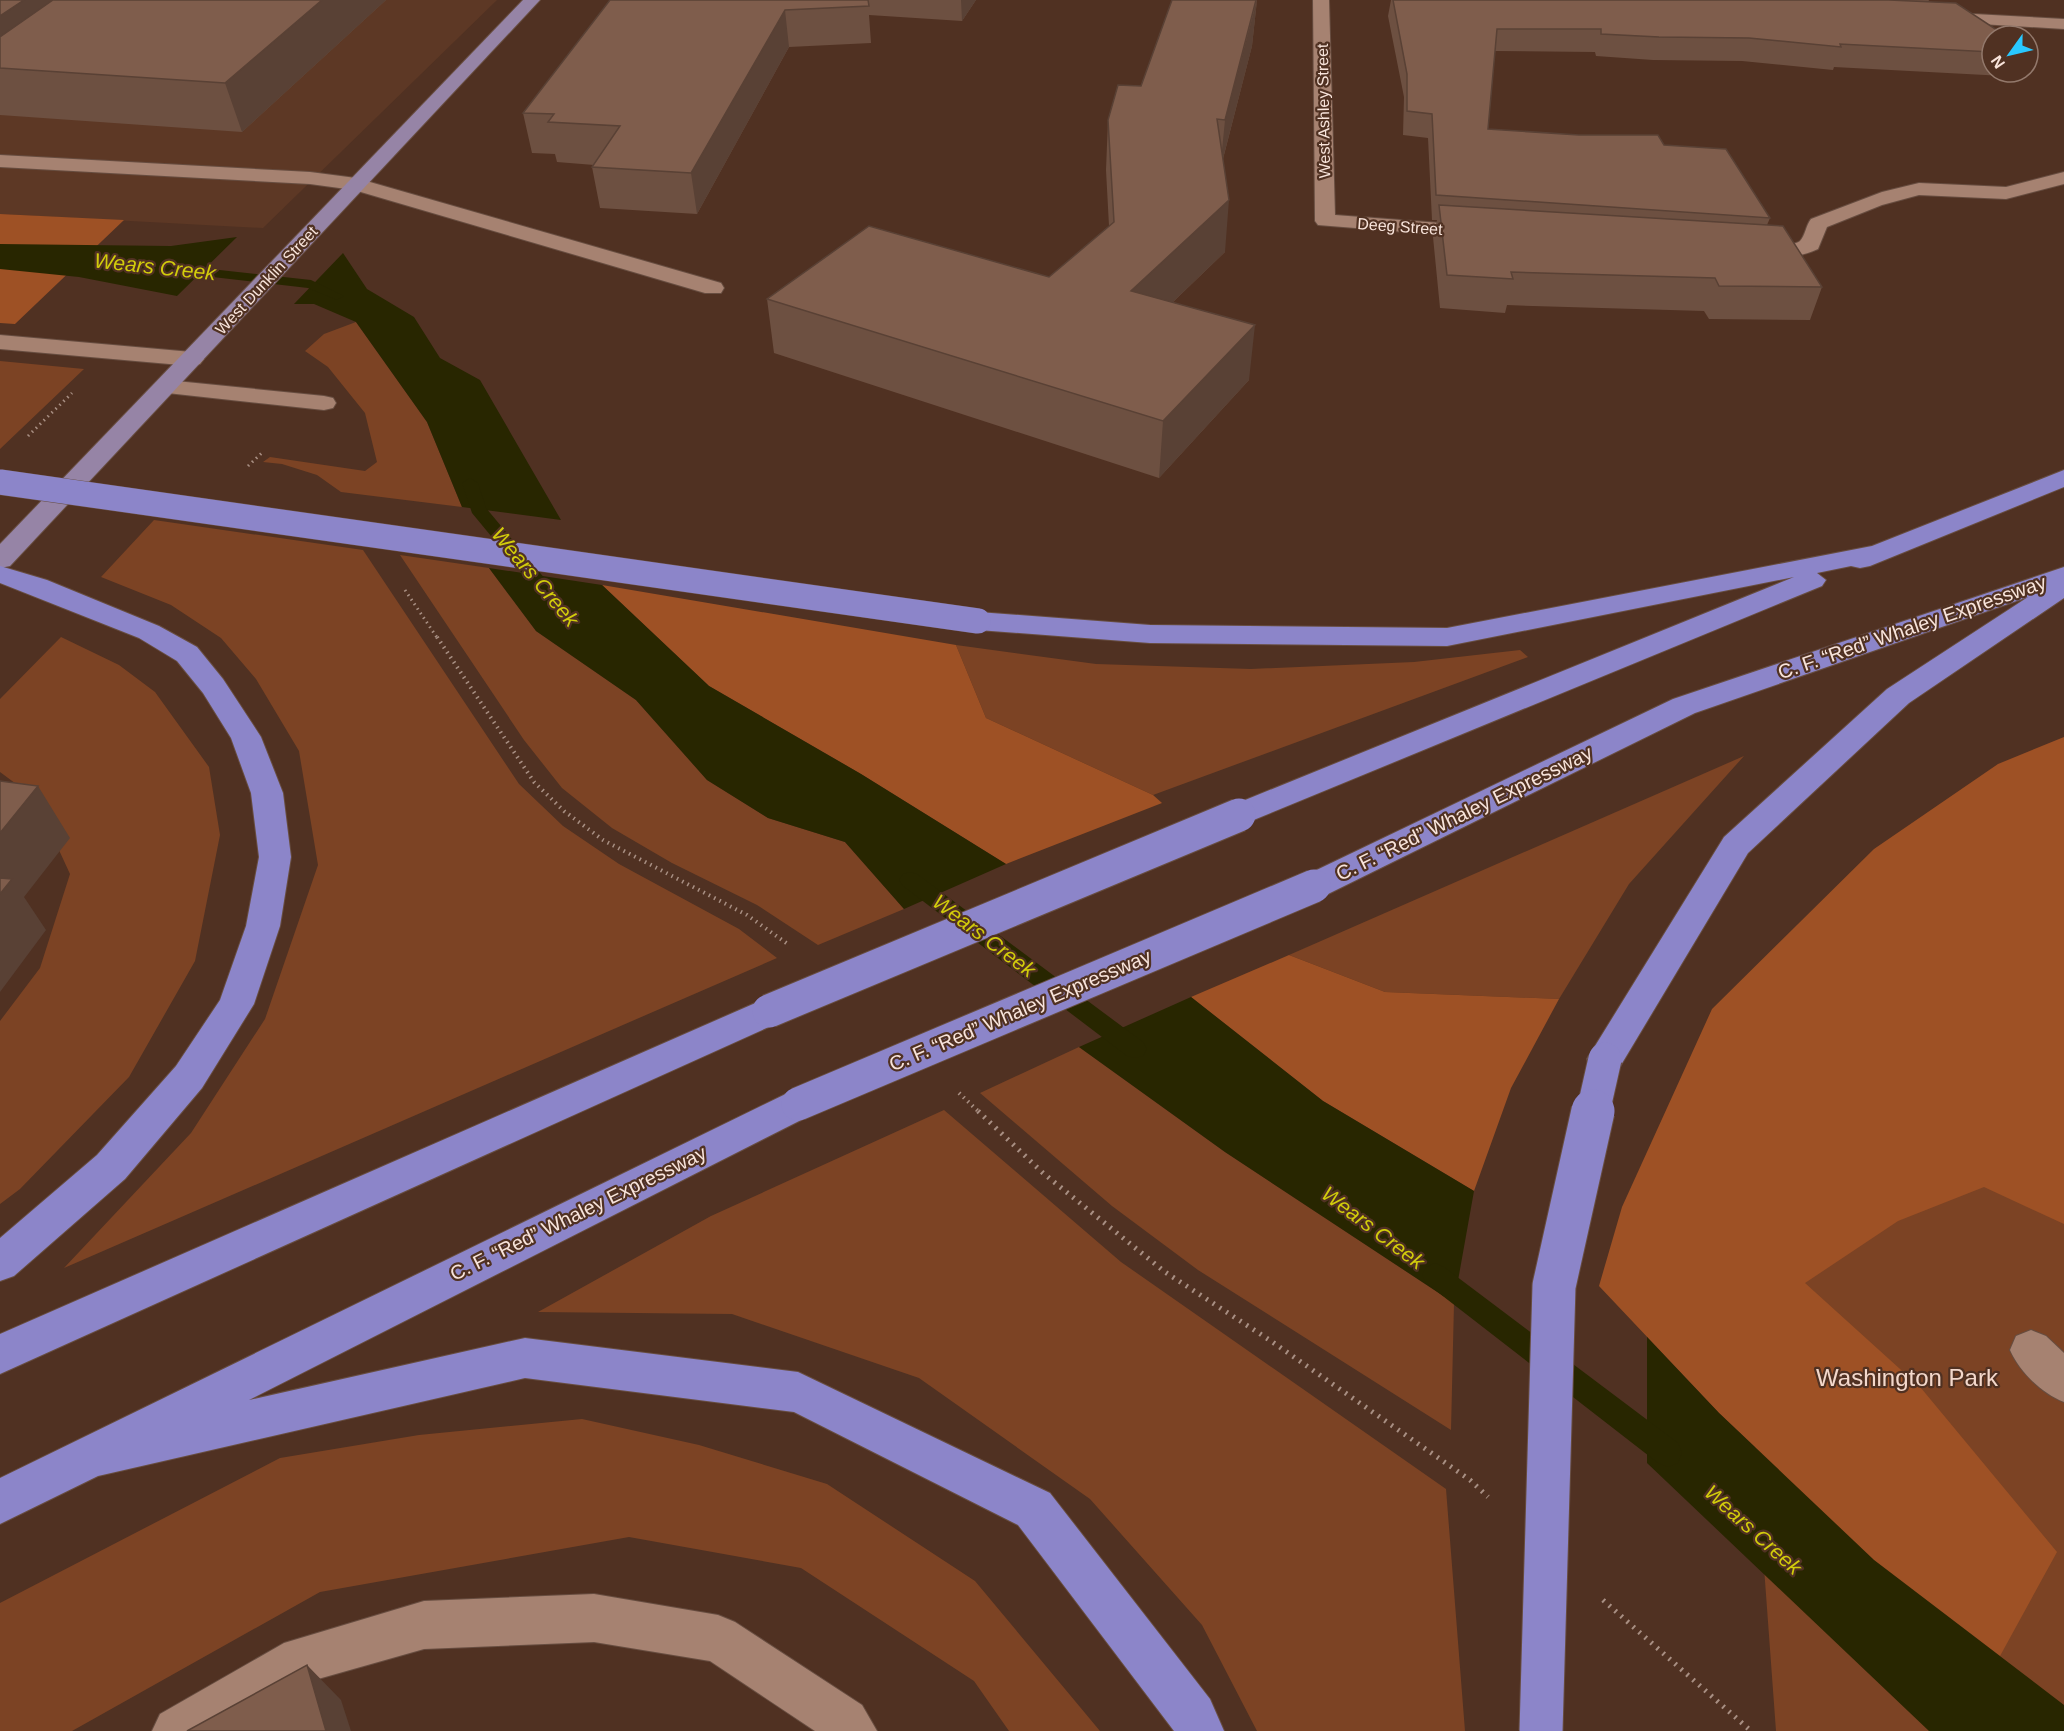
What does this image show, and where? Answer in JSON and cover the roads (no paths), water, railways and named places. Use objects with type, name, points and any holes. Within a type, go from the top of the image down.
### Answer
[{"type":"highway","points":[[0,1354],[769,1011],[1239,815],[2064,478]]},
{"type":"highway","points":[[0,482],[978,621],[1150,634],[1447,637],[1881,552]]},
{"type":"highway","points":[[0,574],[37,586],[149,632],[187,654],[213,686],[246,736],[267,793],[275,857],[263,926],[236,1004],[189,1077],[111,1167],[0,1263]]},
{"type":"highway","name":"C. F. “Red” Whaley Expressway","points":[[0,1502],[798,1104],[1314,886],[1684,706],[2064,575]]},
{"type":"highway","points":[[1541,1731],[1554,1286],[1605,1059],[1736,845],[1898,696],[2064,585]]},
{"type":"highway","points":[[88,1457],[525,1358],[798,1392],[1034,1509],[1193,1716],[1199,1731]]},
{"type":"main road","name":"West Dunklin Street","points":[[0,560],[532,0]]},
{"type":"street","name":"West Ashley Street","points":[[1321,0],[1325,221]]},
{"type":"street","points":[[1924,16],[2064,24]]},
{"type":"street","points":[[0,161],[310,178],[356,184],[714,288]]},
{"type":"street","points":[[1727,248],[1762,251],[1798,250],[1810,244],[1818,223],[1902,193],[1933,188],[1981,195],[2009,193],[2052,179],[2064,178]]},
{"type":"street","name":"Deeg Street","points":[[1325,221],[1503,233]]},
{"type":"street","points":[[0,342],[192,359]]},
{"type":"street","points":[[166,387],[324,403]]},
{"type":"street","points":[[2031,1350],[2064,1382]]},
{"type":"street","points":[[177,1731],[301,1660],[424,1625],[594,1618],[718,1639],[845,1722],[852,1731]]},
{"type":"water","points":[[237,237],[177,296],[79,277],[0,269],[0,244],[171,246]]},
{"type":"water","points":[[343,253],[367,289],[414,317],[440,358],[480,380],[561,520],[462,507],[427,422],[356,322],[314,304],[294,304]]},
{"type":"water","points":[[489,568],[602,585],[709,686],[861,774],[1006,864],[904,909],[845,842],[768,818],[707,780],[636,700],[536,631]]},
{"type":"water","points":[[1191,997],[1323,1101],[1474,1191],[1454,1303],[1225,1152],[1079,1047]]},
{"type":"water","points":[[1647,1337],[1719,1413],[1874,1560],[2064,1705],[2064,1731],[1929,1731],[1647,1463]]},
{"type":"waterway","name":"Wears Creek","points":[[174,269],[311,284],[337,296]]},
{"type":"waterway","name":"Wears Creek","points":[[470,483],[478,509],[550,596]]},
{"type":"waterway","name":"Wears Creek","points":[[910,880],[1135,1049]]},
{"type":"waterway","name":"Wears Creek","points":[[1435,1275],[1668,1453]]},
{"type":"park label","name":"Washington Park","points":[[1907,1378]]}]
